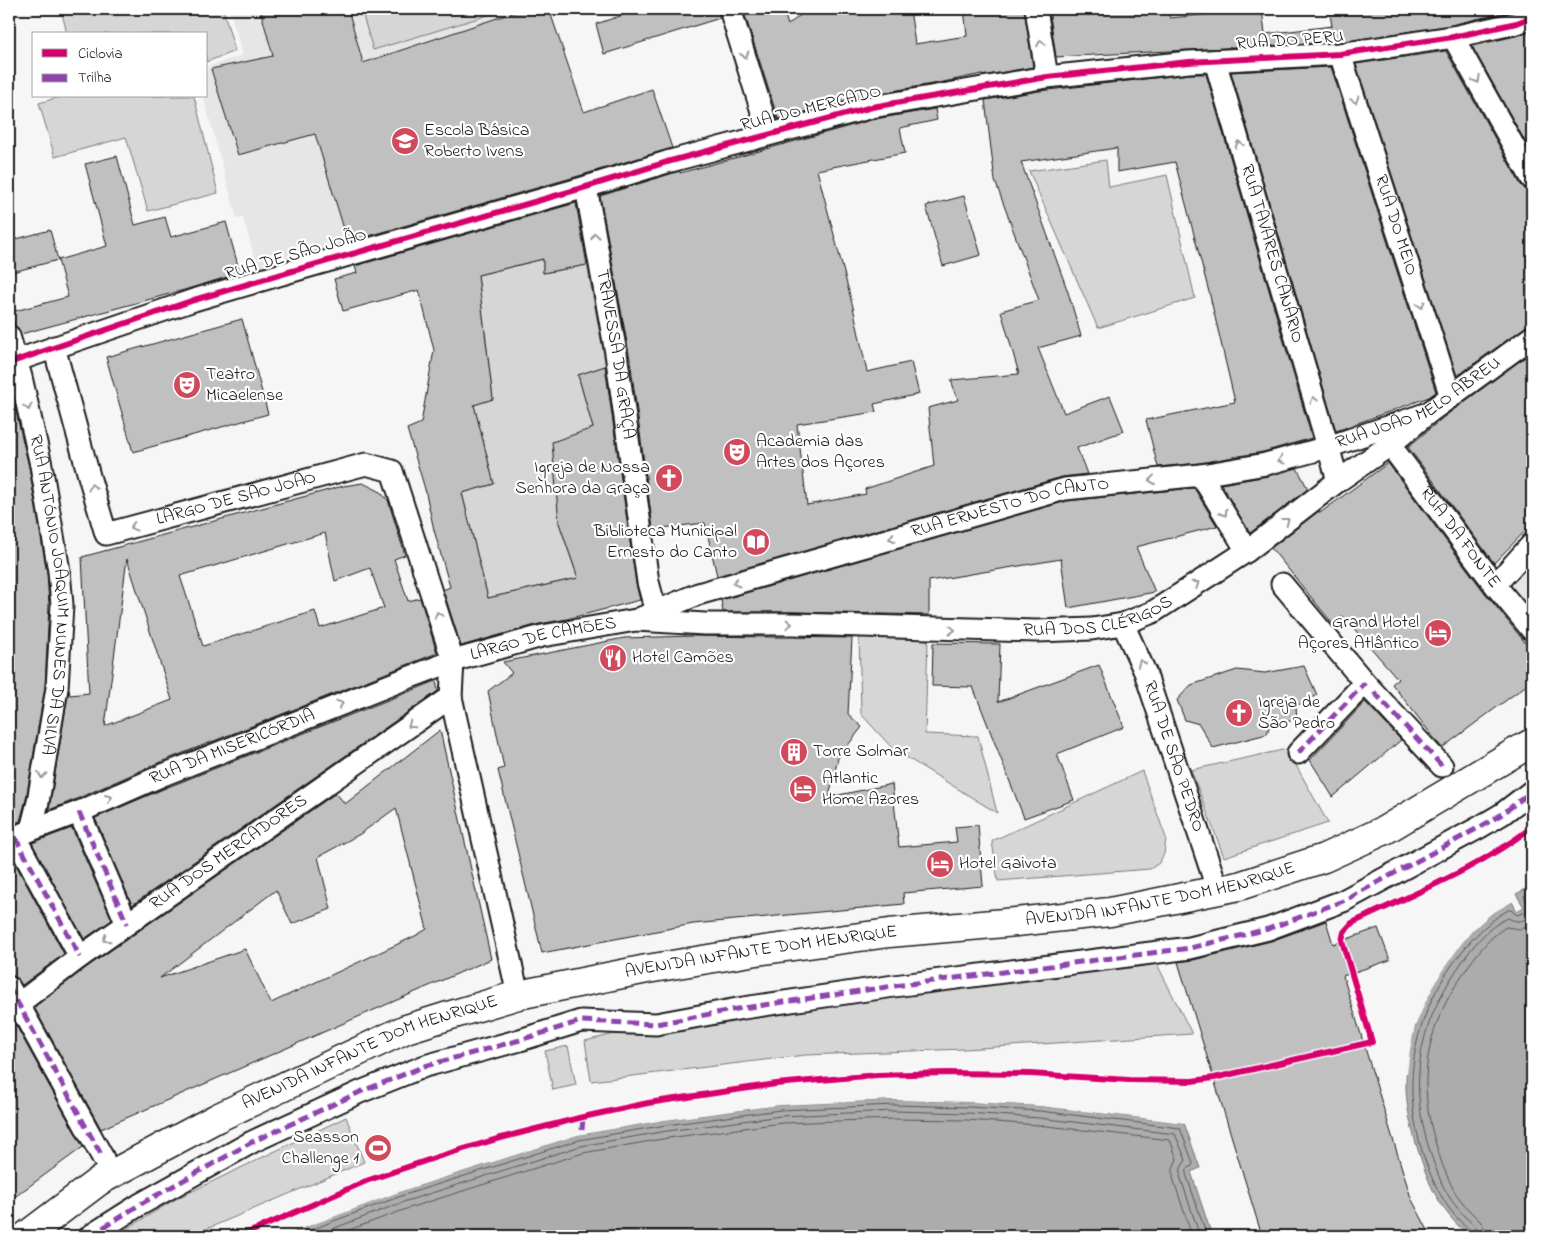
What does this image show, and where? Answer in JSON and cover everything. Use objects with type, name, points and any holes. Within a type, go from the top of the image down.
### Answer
[{"type":"main road","name":"AVENIDA INFANTE DOM HENRIQUE","points":[[26,1236],[99,1181],[225,1114],[406,1029],[518,995],[647,969],[756,951],[889,933],[1110,912],[1218,892],[1324,858],[1386,830],[1528,743]]},
{"type":"street","points":[[730,9],[769,134]]},
{"type":"street","points":[[1036,9],[1047,77]]},
{"type":"street","name":"RUA DO PERU","points":[[1047,77],[1189,62],[1340,54],[1453,37],[1517,23],[1532,17]]},
{"type":"street","points":[[1453,37],[1532,179]]},
{"type":"street","name":"RUA DO MEIO","points":[[1340,54],[1450,397]]},
{"type":"street","name":"RUA TAVARES CANÁRIO","points":[[1215,61],[1338,481]]},
{"type":"street","name":"RUA DO MERCADO","points":[[586,187],[666,162],[872,107],[1047,77]]},
{"type":"street","name":"RUA DE SÃO JOÃO","points":[[13,361],[194,300],[586,187]]},
{"type":"street","name":"TRAVESSA DA GRAÇA","points":[[586,187],[616,353],[648,582],[656,612]]},
{"type":"street","name":"RUA ANTÓNIO JOAQUIM NUNES DA SILVA","points":[[9,336],[13,361],[41,465],[59,571],[62,605],[57,688],[38,802],[18,836]]},
{"type":"street","name":"RUA JOÃO MELO ABREU","points":[[1328,447],[1428,413],[1532,337]]},
{"type":"street","name":"LARGO DE SÃO JOÃO","points":[[54,348],[106,534],[366,464],[392,471],[452,661]]},
{"type":"street","name":"RUA DOS CLÉRIGOS","points":[[705,624],[794,624],[1037,631],[1092,629],[1123,624],[1153,612],[1247,551],[1338,481],[1390,445],[1428,413]]},
{"type":"street","name":"RUA DA FONTE","points":[[1390,445],[1532,630]]},
{"type":"street","name":"RUA ERNESTO DO CANTO","points":[[698,594],[1065,488],[1200,475],[1266,464],[1328,447]]},
{"type":"street","points":[[1200,475],[1247,551]]},
{"type":"street","points":[[1495,584],[1532,544]]},
{"type":"street","points":[[1282,584],[1370,688],[1442,766]]},
{"type":"street","points":[[698,594],[693,609],[696,616],[705,624]]},
{"type":"street","name":"LARGO DE CAMÕES","points":[[452,661],[542,636],[636,620],[698,594]]},
{"type":"street","name":"LARGO DE CAMÕES","points":[[636,620],[705,624]]},
{"type":"street","name":"RUA DE SÃO PEDRO","points":[[1123,624],[1145,672],[1218,892]]},
{"type":"street","points":[[452,661],[451,697],[518,995]]},
{"type":"street","name":"RUA DA MISERICÓRDIA","points":[[18,836],[79,812],[163,775],[452,661]]},
{"type":"street","points":[[1298,753],[1370,688]]},
{"type":"street","name":"RUA DOS MERCADORES","points":[[12,1001],[80,957],[451,697]]},
{"type":"street","name":"AVENIDA INFANTE DOM HENRIQUE","points":[[90,1236],[139,1205],[252,1142],[360,1092],[425,1066],[581,1021],[656,1024],[743,1008],[1190,948],[1222,941],[1268,929],[1343,900],[1480,827],[1502,814],[1532,791]]},
{"type":"street","points":[[79,812],[127,924]]},
{"type":"street","points":[[18,836],[80,957]]},
{"type":"street","points":[[12,1001],[103,1158]]},
{"type":"shaded area","points":[[61,9],[223,9],[235,51],[208,61],[208,32],[67,32]]},
{"type":"shaded area","name":"Escola Básica Roberto Ivens","points":[[229,9],[549,9],[604,171],[258,269],[243,218],[237,219],[204,98],[208,98],[208,66],[243,55]]},
{"type":"shaded area","points":[[361,9],[508,9],[373,50]]},
{"type":"shaded area","points":[[56,98],[194,98],[218,193],[148,211],[126,137],[55,157],[39,103]]},
{"type":"shaded area","points":[[1106,160],[1109,187],[1167,175],[1195,298],[1098,328],[1029,171]]},
{"type":"shaded area","points":[[543,259],[543,273],[587,265],[606,366],[578,375],[593,428],[559,523],[578,578],[488,598],[462,493],[494,484],[474,405],[493,399],[478,275]]},
{"type":"shaded area","points":[[1532,551],[1532,617],[1504,581]]},
{"type":"shaded area","points":[[859,634],[928,640],[925,734],[978,736],[997,813],[893,749],[861,714]]},
{"type":"shaded area","points":[[1287,749],[1328,823],[1224,857],[1191,770]]},
{"type":"shaded area","points":[[1142,771],[1166,838],[1164,854],[1159,863],[1150,869],[998,881],[992,841]]},
{"type":"shaded area","points":[[1157,964],[1192,1034],[965,1049],[805,1055],[591,1081],[585,1041],[656,1024],[1028,976]]},
{"type":"shaded area","points":[[568,1046],[576,1085],[553,1090],[545,1051]]},
{"type":"shaded area","points":[[346,1117],[364,1162],[190,1236],[115,1236],[174,1200]]},
{"type":"water","points":[[1532,886],[1532,1236],[1469,1236],[1438,1200],[1424,1169],[1415,1140],[1409,1115],[1406,1089],[1411,1041],[1429,994],[1441,971],[1456,950],[1472,932],[1495,912],[1512,902],[1517,911],[1524,907],[1516,894]]},
{"type":"water","points":[[894,1100],[1040,1106],[1184,1123],[1200,1168],[1191,1172],[1212,1236],[285,1236],[329,1217],[402,1191],[578,1135],[665,1120],[780,1105]]},
{"type":"pier","points":[[1511,900],[1512,902],[1491,914],[1473,930],[1442,971],[1415,1027],[1407,1073],[1405,1073],[1407,1049],[1413,1026],[1423,1000],[1440,970],[1471,928],[1489,912]]},
{"type":"pier","points":[[894,1098],[968,1099],[1040,1104],[1183,1121],[1184,1123],[1040,1106],[968,1102],[894,1100],[780,1105],[665,1120],[578,1135],[402,1191],[282,1236],[328,1215],[402,1188],[577,1133],[665,1117],[780,1102]]},
{"type":"building","name":"Escola Básica Roberto Ivens","points":[[260,9],[348,9],[363,63],[524,9],[549,9],[584,112],[652,89],[672,148],[348,242],[315,134],[238,155],[211,69],[273,56]]},
{"type":"building","points":[[641,9],[718,9],[720,18],[604,54],[596,24]]},
{"type":"building","points":[[743,9],[783,9],[788,25],[804,12],[827,9],[910,9],[915,44],[967,36],[964,9],[1024,9],[1033,67],[982,76],[982,74],[870,95],[778,119]]},
{"type":"building","points":[[1049,9],[1167,9],[1170,18],[1262,9],[1265,34],[1332,26],[1329,9],[1519,9],[1451,25],[1339,42],[1056,57]]},
{"type":"building","points":[[1532,30],[1532,154],[1472,46],[1520,35]]},
{"type":"building","points":[[1446,51],[1521,185],[1526,190],[1532,191],[1532,325],[1525,327],[1457,376],[1356,64]]},
{"type":"building","points":[[1331,67],[1436,392],[1429,397],[1336,431],[1231,72]]},
{"type":"building","points":[[1190,74],[1206,74],[1312,438],[1263,452],[1199,463],[1158,467],[1146,420],[1235,402],[1175,162],[1117,172],[1117,148],[1021,162],[1068,292],[1081,336],[1038,348],[1064,413],[1110,396],[1124,431],[1077,448],[1087,474],[1062,477],[717,576],[705,523],[653,529],[630,359],[600,196],[680,171],[680,173],[875,119],[935,109],[937,120],[900,128],[905,153],[817,170],[853,307],[867,372],[911,362],[919,394],[874,404],[876,412],[797,424],[807,505],[866,494],[865,489],[934,466],[928,408],[958,400],[951,380],[1019,374],[1001,311],[1039,300],[995,181],[985,100],[1039,91]]},
{"type":"building","points":[[117,156],[135,225],[165,217],[171,237],[226,222],[240,273],[21,334],[15,326],[11,312],[68,297],[58,260],[107,246],[85,164]]},
{"type":"building","points":[[964,196],[981,255],[943,266],[926,206]]},
{"type":"building","points":[[576,203],[587,265],[543,273],[543,259],[478,275],[493,399],[474,405],[494,484],[462,493],[488,598],[578,578],[559,523],[552,442],[593,428],[578,375],[605,366],[636,584],[640,600],[567,619],[539,624],[461,646],[443,590],[450,587],[425,489],[407,429],[421,423],[434,350],[419,290],[343,311],[334,279],[357,273],[355,266]]},
{"type":"building","points":[[50,230],[58,260],[9,273],[9,241]]},
{"type":"building","name":"Teatro Micaelense","points":[[242,319],[268,414],[133,452],[106,357]]},
{"type":"building","points":[[1532,352],[1532,524],[1494,563],[1408,447],[1445,416]]},
{"type":"building","points":[[9,395],[12,395],[29,467],[47,573],[49,605],[45,687],[26,799],[20,821],[9,826]]},
{"type":"building","name":"Grand Hotel Açores Atlântico","points":[[1388,463],[1485,593],[1532,651],[1532,681],[1442,748],[1392,684],[1398,679],[1343,616],[1333,624],[1271,548],[1319,511],[1320,513]]},
{"type":"building","points":[[1297,468],[1308,489],[1250,533],[1221,484],[1268,476]]},
{"type":"building","points":[[363,483],[379,491],[388,500],[405,555],[394,559],[408,601],[420,598],[437,653],[158,763],[49,810],[69,689],[70,695],[89,693],[82,557],[343,486]],"holes":[[[325,533],[335,581],[370,568],[384,608],[320,628],[315,611],[203,646],[180,576]],[[127,559],[172,700],[105,726]]]},
{"type":"building","points":[[1194,488],[1217,526],[1136,547],[1155,592],[1068,608],[1061,559],[929,581],[929,615],[723,612],[721,600],[1067,501]]},
{"type":"building","points":[[693,636],[852,638],[848,714],[862,727],[838,758],[829,797],[892,784],[899,847],[957,842],[955,827],[978,825],[983,886],[903,893],[904,904],[693,924],[542,953],[498,770],[504,768],[488,691],[512,673],[503,662],[624,638]]},
{"type":"building","points":[[933,643],[1000,644],[998,702],[1099,665],[1124,727],[1057,754],[1074,800],[1024,818],[973,687],[932,686]]},
{"type":"building","name":"Igreja de São Pedro","points":[[1304,666],[1317,695],[1296,706],[1297,720],[1270,724],[1267,734],[1213,748],[1199,724],[1185,720],[1177,700],[1191,685],[1237,670],[1265,673]]},
{"type":"building","points":[[436,681],[438,691],[132,905],[95,818],[168,787]]},
{"type":"building","points":[[1365,702],[1401,740],[1333,797],[1310,760]]},
{"type":"building","points":[[440,730],[491,959],[101,1129],[34,1007],[87,967],[336,793],[345,804]],"holes":[[[396,808],[427,929],[271,1003],[245,949],[160,978],[276,890],[292,924],[331,909],[318,857],[360,834]]]},
{"type":"building","points":[[72,828],[112,920],[84,939],[32,843]]},
{"type":"building","points":[[9,852],[64,954],[22,985],[16,977],[9,975]]},
{"type":"building","points":[[1326,921],[1333,944],[1378,928],[1390,960],[1343,976],[1411,1198],[1431,1236],[1262,1236],[1178,962],[1271,941]]},
{"type":"building","points":[[14,1022],[83,1147],[9,1201],[9,1023]]},
{"type":"marked path","points":[[1298,753],[1365,683]]},
{"type":"marked path","points":[[1374,692],[1442,766]]},
{"type":"marked path","points":[[90,1236],[139,1205],[252,1142],[360,1092],[425,1066],[581,1021],[656,1024],[743,1008],[894,986],[1190,948],[1268,929],[1343,901],[1480,827],[1502,814],[1532,791]]},
{"type":"marked path","points":[[79,812],[127,924]]},
{"type":"marked path","points":[[15,837],[80,957]]},
{"type":"marked path","points":[[9,987],[103,1158]]},
{"type":"marked path","points":[[582,1130],[583,1117]]},
{"type":"cycle path","points":[[9,363],[194,300],[667,162],[872,107],[1047,77],[1189,62],[1340,54],[1453,37],[1517,23],[1532,17]]},
{"type":"cycle path","points":[[241,1236],[366,1181],[437,1157],[497,1139],[648,1103],[776,1084],[877,1075],[946,1073],[1030,1074],[1129,1080],[1192,1081],[1214,1078],[1372,1042],[1342,941],[1344,932],[1352,923],[1468,868],[1512,842],[1532,827]]},
{"type":"place","name":"Escola Básica Roberto Ivens","points":[[405,141]]},
{"type":"place","name":"Teatro Micaelense","points":[[187,385]]},
{"type":"place","name":"Academia das Artes dos Açores","points":[[737,452]]},
{"type":"place","name":"Igreja de Nossa Senhora da Graça","points":[[669,478]]},
{"type":"place","name":"Biblioteca Municipal Ernesto do Canto","points":[[756,542]]},
{"type":"place","name":"Grand Hotel Açores Atlântico","points":[[1438,633]]},
{"type":"place","name":"Hotel Camões","points":[[613,658]]},
{"type":"place","name":"Igreja de São Pedro","points":[[1239,713]]},
{"type":"place","name":"Torre Solmar","points":[[794,752]]},
{"type":"place","name":"Atlantic Home Azores","points":[[803,789]]},
{"type":"place","name":"Hotel Gaivota","points":[[940,864]]},
{"type":"place","name":"Seasson Challenge 1","points":[[378,1148]]}]
